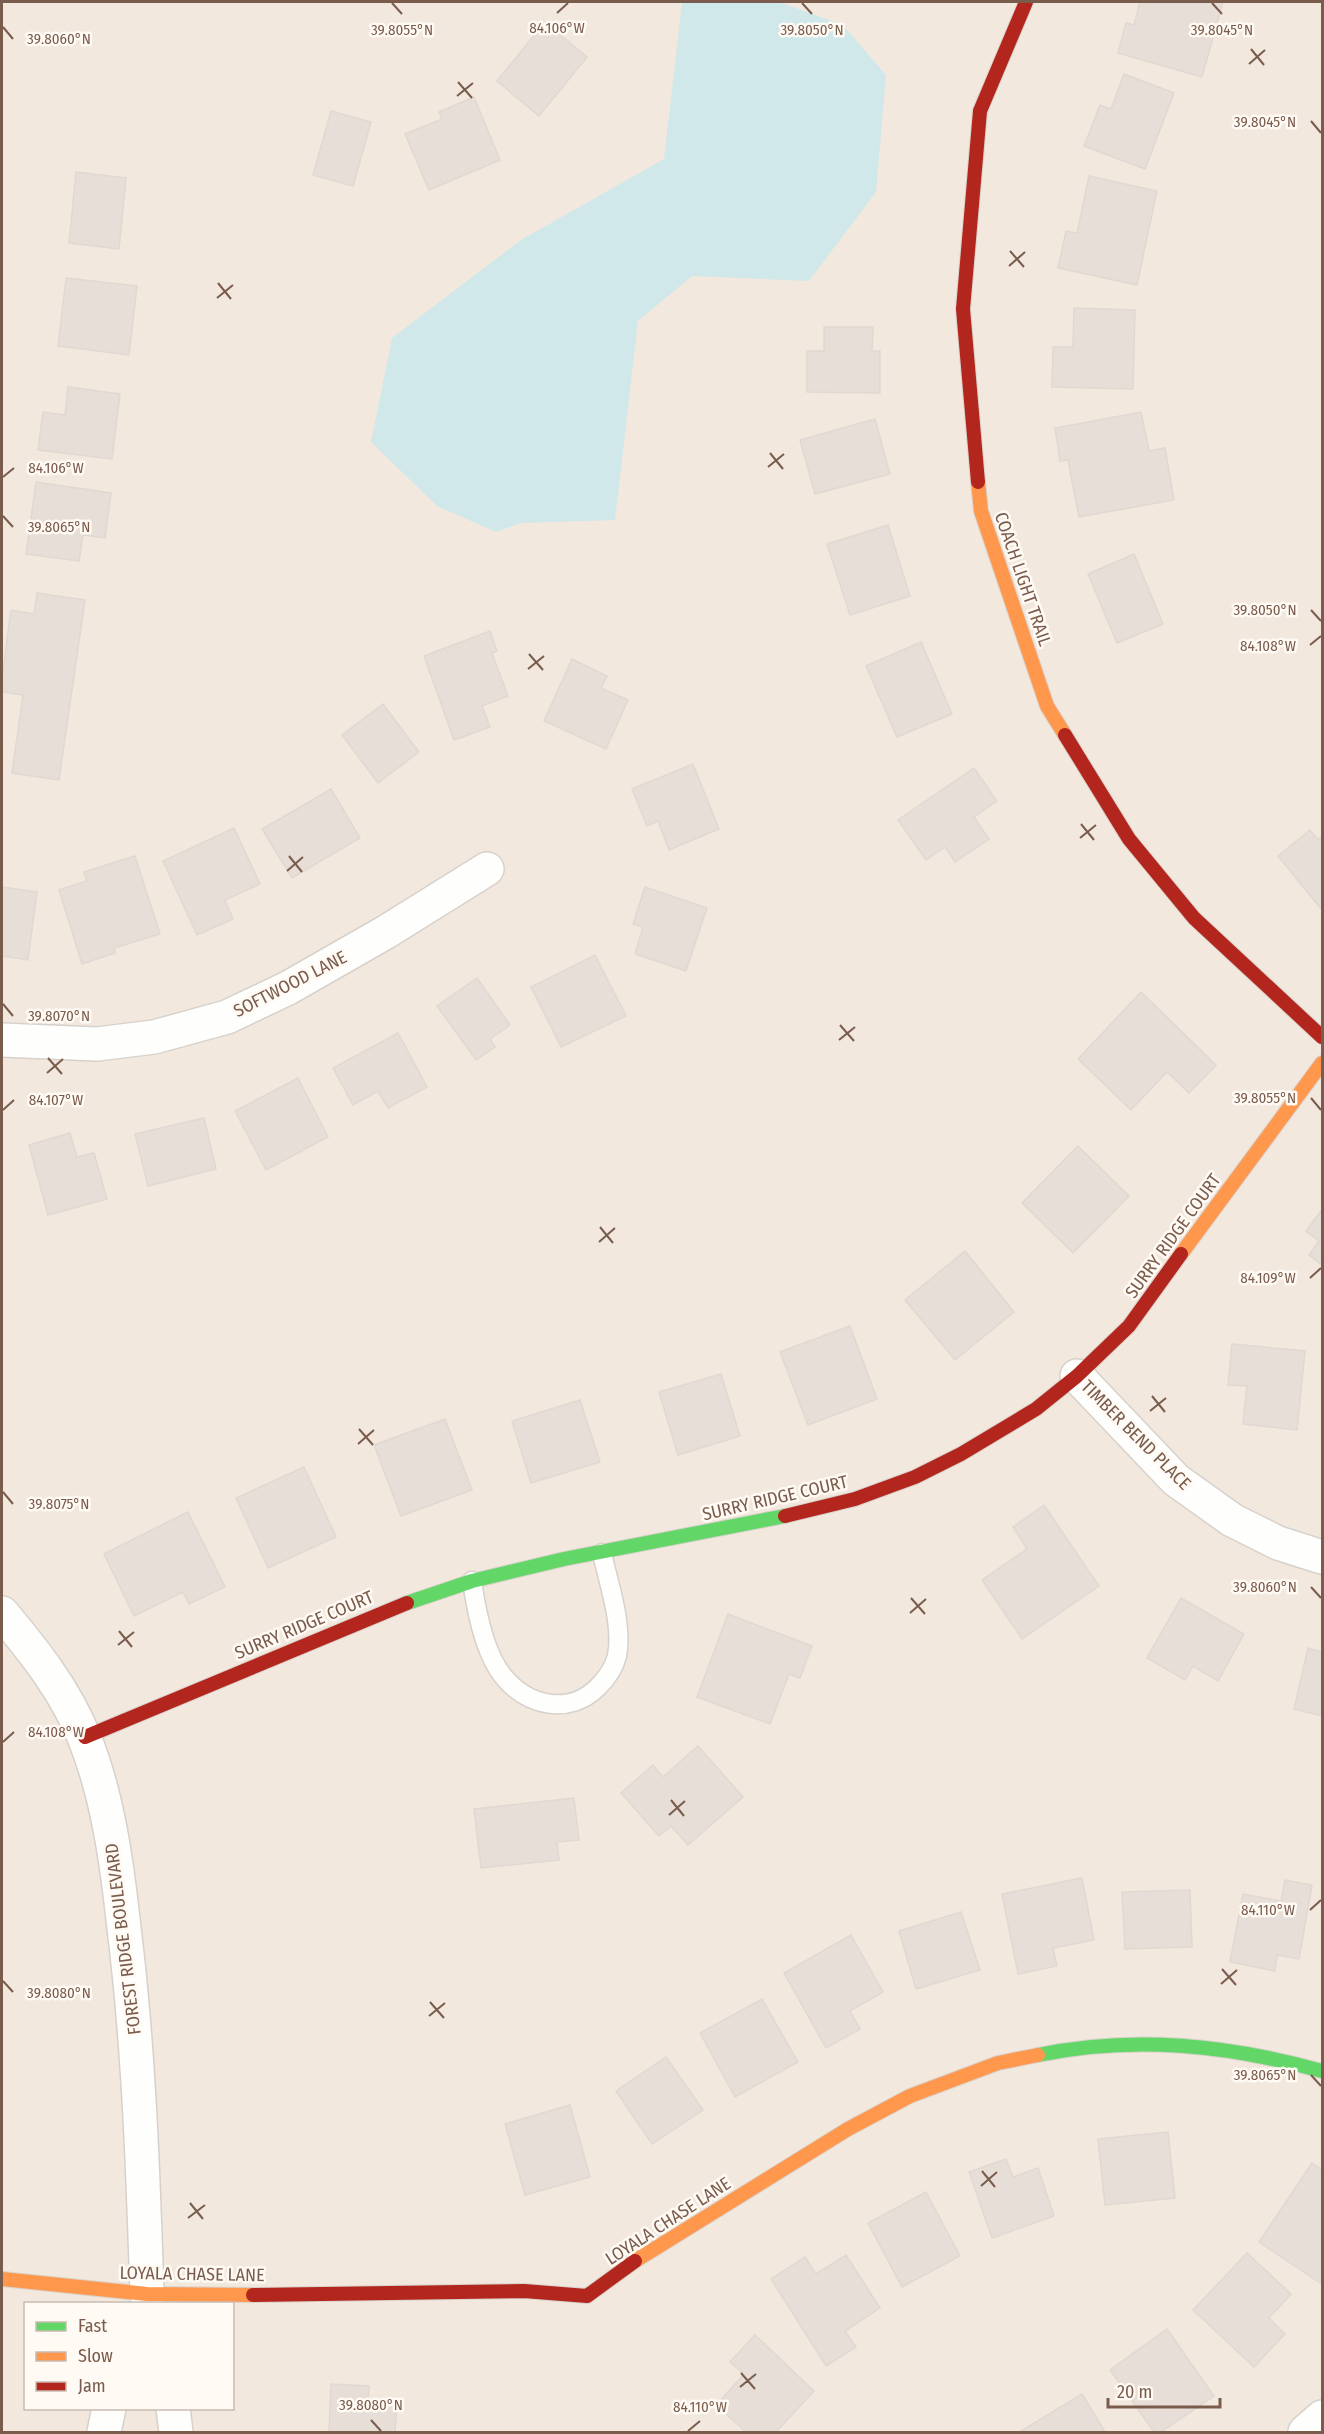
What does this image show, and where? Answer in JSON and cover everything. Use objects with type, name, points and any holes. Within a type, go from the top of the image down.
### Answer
[{"type":"street","name":"COACH LIGHT TRAIL","points":[[1026,2],[980,111],[963,309],[981,511],[1047,706],[1129,839],[1194,918],[1323,1037]]},
{"type":"street","name":"SOFTWOOD LANE","points":[[2,1040],[97,1044],[154,1037],[227,1017],[288,988],[386,932],[487,869]]},
{"type":"street","name":"SURRY RIDGE COURT","points":[[85,1737],[386,1610],[472,1581],[564,1559],[753,1523],[855,1499],[915,1477],[962,1454],[1036,1409],[1077,1376],[1129,1326],[1323,1063]]},
{"type":"street","name":"TIMBER BEND PLACE","points":[[1077,1376],[1176,1480],[1232,1520],[1278,1542],[1323,1557]]},
{"type":"street","name":"FOREST RIDGE BOULEVARD","points":[[2,1613],[39,1656],[66,1698],[85,1737],[100,1784],[118,1878],[131,1985],[142,2132],[146,2300]]},
{"type":"street","name":"LOYALA CHASE LANE","points":[[2,2279],[146,2300],[524,2291],[587,2295],[648,2252],[848,2129],[910,2096],[998,2063],[1066,2049],[1129,2043],[1193,2045],[1271,2057],[1323,2071]]},
{"type":"street","points":[[104,2433],[109,2410]]},
{"type":"street","points":[[173,2410],[176,2433]]},
{"type":"street","points":[[1305,2433],[1323,2417]]},
{"type":"lane","points":[[472,1581],[489,1647],[501,1674],[517,1691],[537,1702],[568,1705],[590,1695],[606,1679],[616,1658],[619,1628],[602,1553]]},
{"type":"shaded area","points":[[2,2],[1322,2],[1322,2432],[2,2432]]},
{"type":"water","points":[[682,2],[779,2],[843,25],[886,75],[876,192],[809,281],[692,276],[638,321],[615,520],[521,523],[496,532],[437,506],[371,442],[392,338],[521,240],[664,159]]},
{"type":"building","points":[[1140,2],[1223,2],[1202,77],[1118,53],[1126,23],[1134,25]]},
{"type":"building","points":[[545,22],[587,57],[539,116],[497,81]]},
{"type":"building","points":[[1124,74],[1174,93],[1145,169],[1084,146],[1100,105],[1111,109]]},
{"type":"building","points":[[474,97],[500,160],[429,190],[405,134],[442,119],[439,112]]},
{"type":"building","points":[[331,111],[371,122],[353,186],[313,175]]},
{"type":"building","points":[[76,172],[126,178],[119,249],[69,243]]},
{"type":"building","points":[[1089,176],[1157,191],[1137,285],[1058,268],[1066,231],[1077,233]]},
{"type":"building","points":[[66,278],[137,286],[129,355],[58,346]]},
{"type":"building","points":[[1074,308],[1135,310],[1133,389],[1052,387],[1053,347],[1073,347]]},
{"type":"building","points":[[824,327],[873,327],[872,351],[880,351],[880,393],[807,392],[807,351],[824,351]]},
{"type":"building","points":[[68,387],[120,394],[112,459],[38,450],[43,412],[65,415]]},
{"type":"building","points":[[1141,412],[1149,451],[1165,448],[1174,500],[1079,517],[1068,460],[1060,461],[1055,428]]},
{"type":"building","points":[[875,419],[890,474],[815,494],[800,440]]},
{"type":"building","points":[[36,482],[111,493],[105,538],[83,535],[79,561],[26,554]]},
{"type":"building","points":[[888,525],[910,596],[850,615],[827,544]]},
{"type":"building","points":[[1134,554],[1163,624],[1117,643],[1088,574]]},
{"type":"building","points":[[37,593],[85,600],[59,780],[12,773],[23,695],[2,692],[11,610],[34,614]]},
{"type":"building","points":[[490,631],[497,651],[492,653],[508,696],[482,706],[490,727],[454,740],[424,656]]},
{"type":"building","points":[[921,642],[952,714],[897,737],[866,666]]},
{"type":"building","points":[[572,659],[607,676],[601,688],[628,700],[606,749],[544,721]]},
{"type":"building","points":[[383,704],[419,752],[378,783],[342,735]]},
{"type":"building","points":[[693,764],[719,829],[669,850],[658,821],[647,826],[632,789]]},
{"type":"building","points":[[974,768],[997,801],[974,817],[989,839],[955,862],[945,847],[926,860],[898,820]]},
{"type":"building","points":[[331,789],[360,838],[292,878],[262,829]]},
{"type":"building","points":[[234,828],[260,884],[225,900],[233,919],[197,935],[163,861]]},
{"type":"building","points":[[1310,830],[1318,840],[1322,836],[1322,910],[1278,856]]},
{"type":"building","points":[[135,856],[160,934],[114,948],[115,953],[82,964],[59,890],[87,881],[84,872]]},
{"type":"building","points":[[2,887],[37,892],[28,960],[2,956]]},
{"type":"building","points":[[645,887],[707,908],[686,971],[635,954],[643,927],[633,924]]},
{"type":"building","points":[[595,955],[626,1016],[561,1047],[531,987]]},
{"type":"building","points":[[477,978],[510,1025],[490,1039],[495,1047],[476,1060],[437,1006]]},
{"type":"building","points":[[1141,992],[1216,1065],[1189,1093],[1167,1072],[1131,1110],[1078,1059]]},
{"type":"building","points":[[398,1033],[427,1087],[388,1108],[378,1091],[353,1105],[333,1068]]},
{"type":"building","points":[[298,1078],[328,1137],[266,1170],[235,1111]]},
{"type":"building","points":[[204,1118],[216,1169],[148,1186],[135,1134]]},
{"type":"building","points":[[70,1133],[77,1157],[94,1153],[107,1199],[48,1215],[29,1145]]},
{"type":"building","points":[[1078,1146],[1129,1196],[1073,1253],[1022,1203]]},
{"type":"building","points":[[1321,1211],[1322,1265],[1309,1255],[1319,1241],[1306,1231]]},
{"type":"building","points":[[965,1251],[1014,1312],[955,1360],[905,1300]]},
{"type":"building","points":[[850,1326],[877,1399],[808,1425],[780,1352]]},
{"type":"building","points":[[1232,1344],[1305,1351],[1297,1430],[1243,1424],[1247,1386],[1228,1385]]},
{"type":"building","points":[[721,1374],[740,1436],[678,1455],[659,1392]]},
{"type":"building","points":[[580,1400],[600,1462],[531,1483],[512,1421]]},
{"type":"building","points":[[445,1419],[472,1490],[401,1516],[374,1445]]},
{"type":"building","points":[[304,1467],[336,1537],[268,1568],[236,1498]]},
{"type":"building","points":[[1044,1505],[1099,1586],[1022,1639],[982,1580],[1027,1549],[1013,1527]]},
{"type":"building","points":[[188,1512],[225,1587],[189,1604],[183,1592],[134,1616],[104,1554]]},
{"type":"building","points":[[1181,1598],[1244,1634],[1218,1681],[1193,1666],[1185,1680],[1147,1658]]},
{"type":"building","points":[[728,1614],[812,1646],[800,1678],[789,1674],[770,1724],[697,1697]]},
{"type":"building","points":[[1308,1648],[1322,1652],[1322,1716],[1294,1709]]},
{"type":"building","points":[[698,1746],[743,1797],[688,1845],[671,1826],[659,1836],[621,1793],[653,1765],[663,1777]]},
{"type":"building","points":[[574,1798],[579,1840],[557,1842],[559,1860],[481,1868],[474,1809]]},
{"type":"building","points":[[1082,1878],[1094,1940],[1053,1948],[1057,1966],[1018,1974],[1002,1894]]},
{"type":"building","points":[[1285,1880],[1312,1885],[1299,1959],[1277,1955],[1275,1971],[1230,1962],[1243,1894],[1281,1901]]},
{"type":"building","points":[[1190,1890],[1192,1947],[1125,1949],[1122,1892]]},
{"type":"building","points":[[961,1912],[980,1970],[916,1989],[899,1931]]},
{"type":"building","points":[[851,1935],[883,1992],[850,2011],[860,2029],[826,2048],[784,1973]]},
{"type":"building","points":[[762,1999],[798,2062],[735,2097],[700,2033]]},
{"type":"building","points":[[666,2057],[703,2110],[652,2144],[616,2091]]},
{"type":"building","points":[[570,2105],[590,2177],[525,2195],[505,2124]]},
{"type":"building","points":[[1168,2132],[1175,2198],[1105,2205],[1098,2139]]},
{"type":"building","points":[[1006,2159],[1013,2177],[1038,2168],[1054,2216],[992,2238],[969,2172]]},
{"type":"building","points":[[1312,2163],[1322,2170],[1322,2279],[1320,2283],[1259,2242]]},
{"type":"building","points":[[926,2192],[960,2256],[902,2287],[868,2223]]},
{"type":"building","points":[[1247,2253],[1291,2294],[1269,2318],[1285,2334],[1254,2367],[1193,2310]]},
{"type":"building","points":[[846,2255],[880,2308],[845,2331],[856,2347],[826,2366],[771,2279],[805,2257],[816,2274]]},
{"type":"building","points":[[1167,2329],[1214,2396],[1161,2432],[1154,2432],[1110,2370]]},
{"type":"building","points":[[755,2335],[814,2391],[776,2432],[746,2432],[716,2405],[744,2374],[730,2362]]},
{"type":"building","points":[[331,2384],[369,2386],[368,2400],[397,2402],[395,2432],[329,2432]]},
{"type":"building","points":[[1082,2394],[1105,2432],[1021,2431]]},
{"type":"traffic: fast","points":[[407,1603],[472,1581],[564,1559],[785,1516]]},
{"type":"traffic: fast","points":[[1038,2055],[1110,2045],[1181,2046],[1251,2055],[1322,2071]]},
{"type":"traffic: slow","points":[[978,482],[981,511],[1047,706],[1065,735]]},
{"type":"traffic: slow","points":[[1181,1254],[1322,1063]]},
{"type":"traffic: slow","points":[[635,2261],[848,2129],[910,2096],[998,2063],[1038,2055]]},
{"type":"traffic: slow","points":[[2,2279],[147,2294],[253,2295]]},
{"type":"traffic: jam","points":[[978,482],[963,309],[980,111],[1026,2]]},
{"type":"traffic: jam","points":[[1065,735],[1129,839],[1194,918],[1322,1037]]},
{"type":"traffic: jam","points":[[785,1516],[855,1499],[915,1477],[961,1454],[1036,1409],[1077,1376],[1129,1326],[1181,1254]]},
{"type":"traffic: jam","points":[[85,1737],[407,1603]]},
{"type":"traffic: jam","points":[[253,2295],[524,2291],[587,2296],[635,2261]]}]
